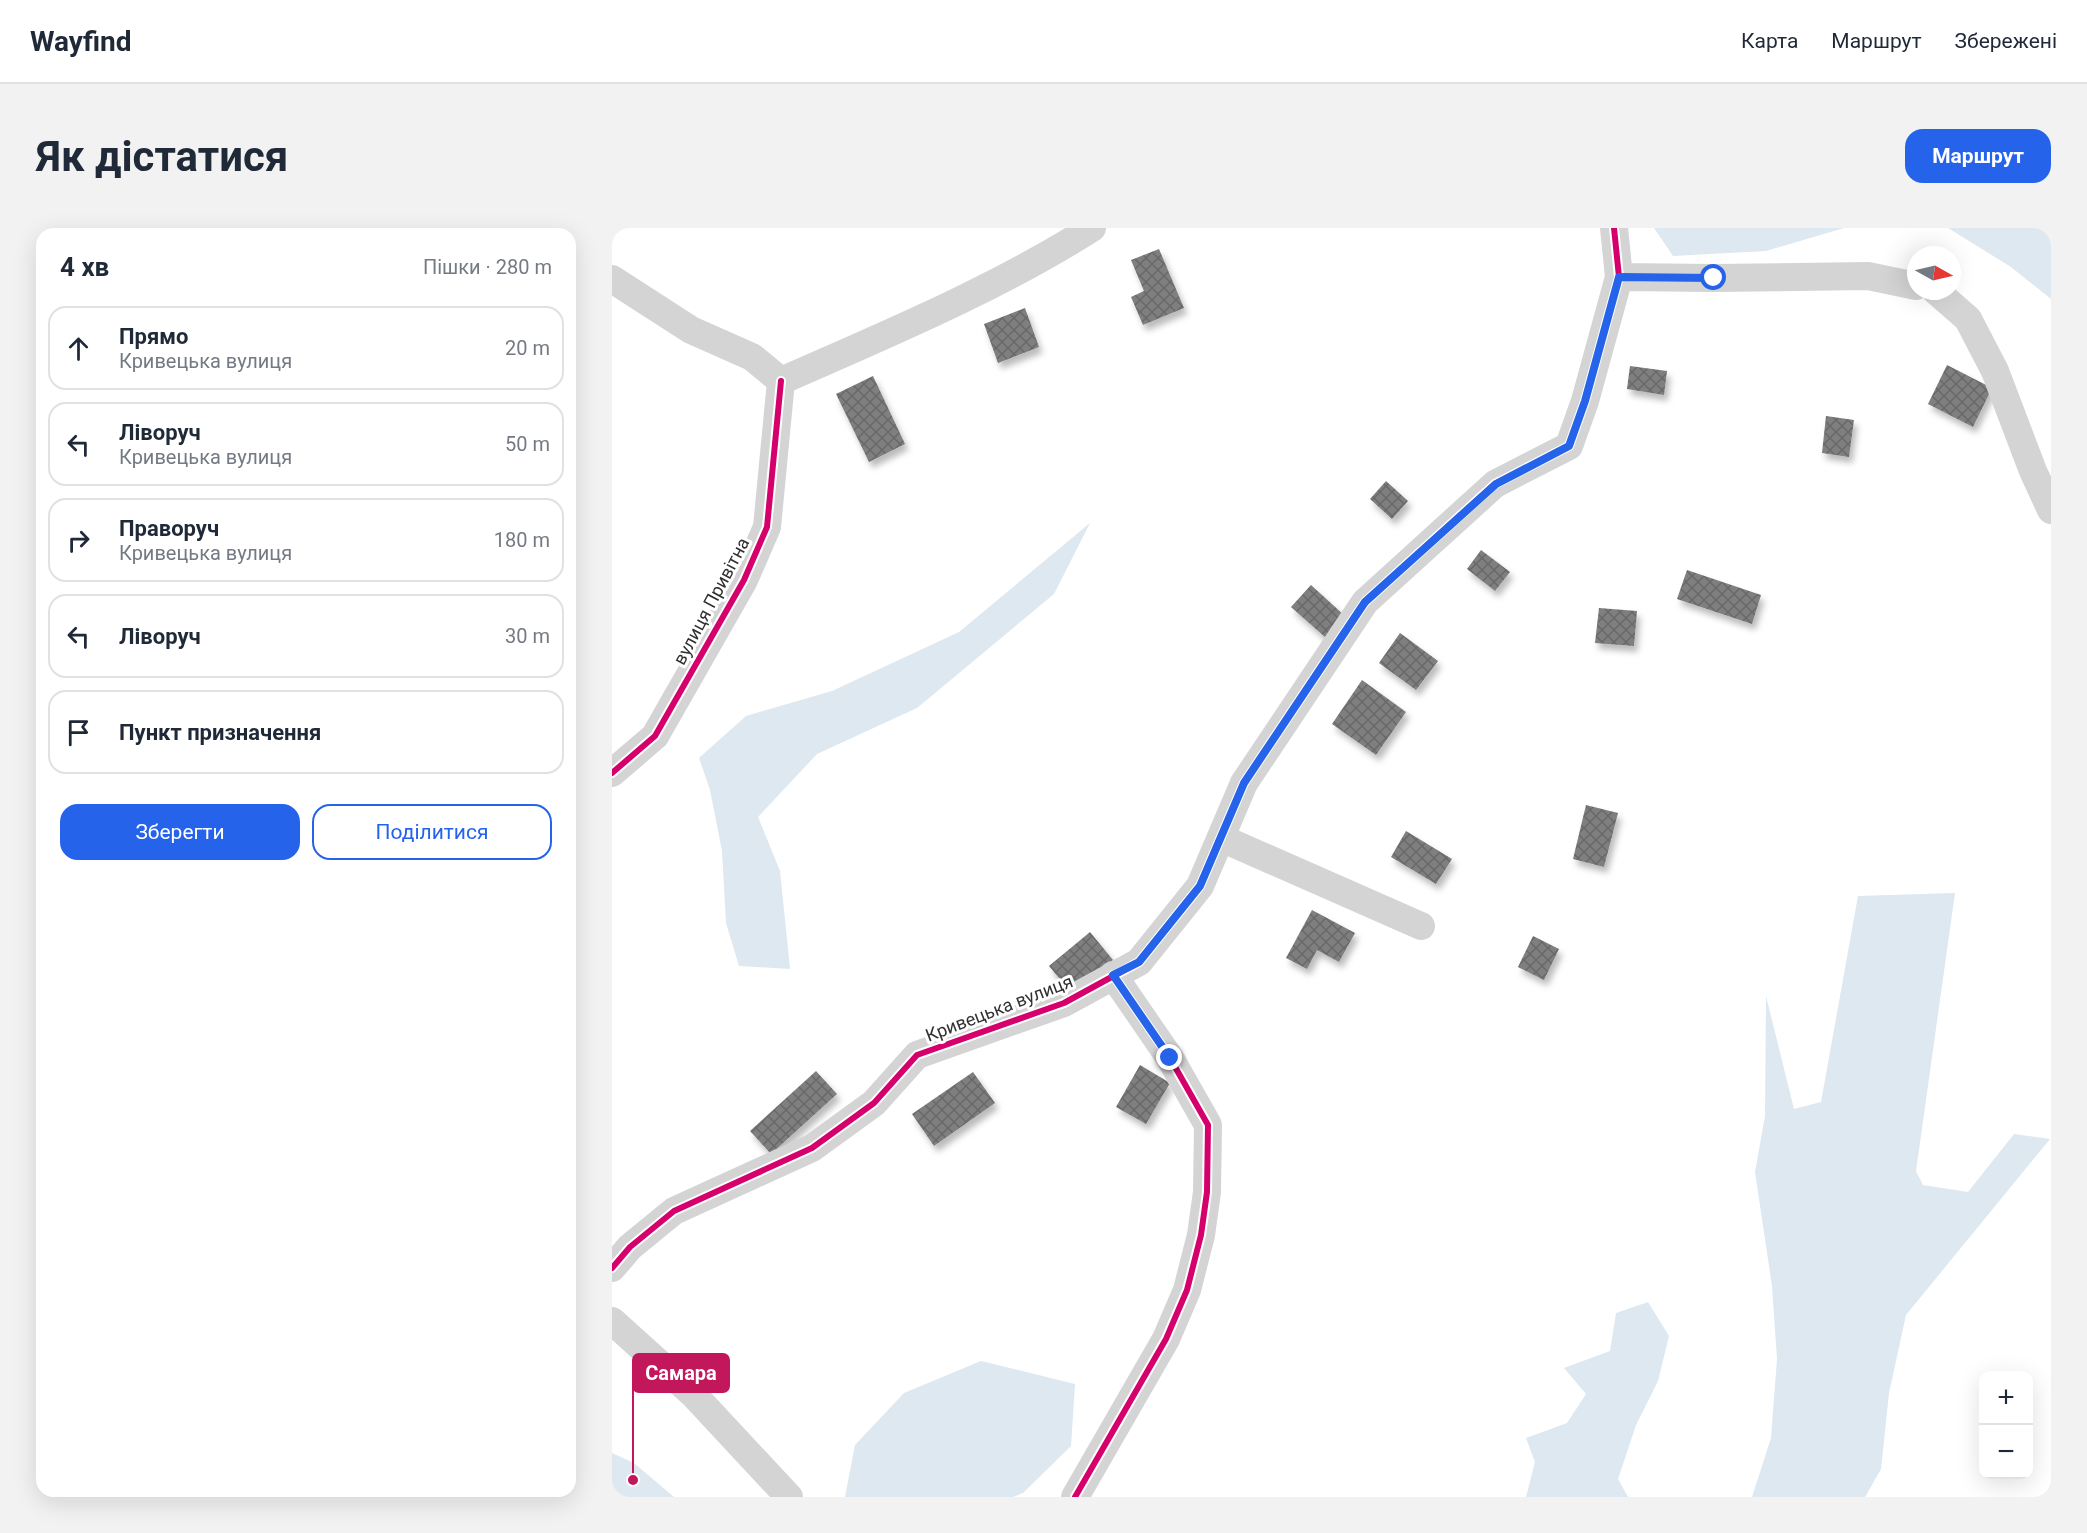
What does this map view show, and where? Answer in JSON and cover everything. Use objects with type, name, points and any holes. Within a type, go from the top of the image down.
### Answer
[{"type":"street","points":[[612,279],[691,330],[752,357],[782,381],[1048,256],[1092,228]]},
{"type":"street","points":[[1614,228],[1619,277],[1868,276],[1907,284]]},
{"type":"street","name":"Кривецька вулиця","points":[[612,1268],[630,1246],[674,1211],[812,1148],[874,1103],[917,1055],[1064,1003],[1139,962],[1200,886],[1244,783],[1365,602],[1496,484],[1569,446],[1585,401],[1619,277]]},
{"type":"street","points":[[1946,300],[1968,319],[1995,371],[2033,471],[2051,510]]},
{"type":"street","name":"вулиця Привітна","points":[[612,773],[655,736],[744,580],[767,527],[782,381]]},
{"type":"street","points":[[1221,838],[1421,926]]},
{"type":"street","points":[[1075,1497],[1166,1339],[1188,1290],[1201,1235],[1207,1192],[1208,1125],[1170,1058],[1113,975]]},
{"type":"street","points":[[612,1321],[693,1394],[789,1497]]},
{"type":"shaded area","points":[[1654,228],[1844,228],[1766,251],[1673,256]]},
{"type":"shaded area","points":[[1948,228],[2051,228],[2051,299],[2011,267]]},
{"type":"shaded area","points":[[1090,523],[1054,594],[917,708],[817,754],[758,817],[780,871],[790,969],[739,966],[726,923],[722,851],[710,790],[699,758],[746,716],[832,691],[959,632]]},
{"type":"shaded area","points":[[1955,893],[1916,1171],[1923,1185],[1968,1192],[2014,1134],[2050,1139],[1906,1315],[1889,1393],[1881,1469],[1865,1497],[1752,1497],[1771,1438],[1777,1359],[1772,1286],[1755,1172],[1765,1116],[1766,996],[1794,1109],[1821,1102],[1858,896]]},
{"type":"shaded area","points":[[1648,1302],[1669,1336],[1658,1381],[1636,1425],[1618,1479],[1628,1497],[1526,1497],[1535,1462],[1526,1438],[1567,1423],[1586,1394],[1564,1368],[1610,1351],[1616,1313]]},
{"type":"shaded area","points":[[981,1361],[1075,1384],[1071,1446],[1023,1493],[1013,1497],[845,1497],[855,1445],[904,1393]]},
{"type":"shaded area","points":[[612,1453],[634,1463],[674,1497],[612,1497]]},
{"type":"building","points":[[1159,249],[1184,308],[1143,325],[1131,297],[1144,291],[1131,260]]},
{"type":"building","points":[[1025,308],[1039,347],[998,363],[984,324]]},
{"type":"building","points":[[1947,365],[1992,388],[1973,427],[1928,404]]},
{"type":"building","points":[[1630,366],[1667,371],[1664,395],[1627,389]]},
{"type":"building","points":[[873,376],[905,444],[869,462],[836,394]]},
{"type":"building","points":[[1826,416],[1854,420],[1849,457],[1822,453]]},
{"type":"building","points":[[1386,481],[1408,501],[1392,519],[1370,499]]},
{"type":"building","points":[[1481,550],[1510,572],[1495,591],[1467,569]]},
{"type":"building","points":[[1687,570],[1761,595],[1752,624],[1677,599]]},
{"type":"building","points":[[1311,585],[1345,616],[1326,638],[1291,607]]},
{"type":"building","points":[[1599,608],[1637,611],[1634,646],[1595,643]]},
{"type":"building","points":[[1400,633],[1438,661],[1416,690],[1379,663]]},
{"type":"building","points":[[1362,680],[1406,712],[1376,755],[1332,724]]},
{"type":"building","points":[[1586,805],[1618,813],[1604,867],[1573,859]]},
{"type":"building","points":[[1406,831],[1452,859],[1436,884],[1391,857]]},
{"type":"building","points":[[1312,910],[1355,933],[1339,962],[1317,950],[1307,969],[1286,958]]},
{"type":"building","points":[[1090,932],[1113,960],[1072,994],[1049,966]]},
{"type":"building","points":[[1533,936],[1559,949],[1544,980],[1518,967]]},
{"type":"building","points":[[1140,1065],[1170,1083],[1146,1124],[1116,1107]]},
{"type":"building","points":[[816,1071],[837,1094],[771,1154],[750,1131]]},
{"type":"building","points":[[973,1072],[995,1103],[934,1146],[912,1114]]},
{"type":"cycle path","points":[[612,1268],[630,1247],[674,1211],[812,1148],[874,1103],[917,1055],[1064,1003],[1139,962],[1200,886],[1244,783],[1365,602],[1495,484],[1569,446],[1585,401],[1619,277],[1614,228]]},
{"type":"cycle path","points":[[612,773],[655,736],[744,580],[767,527],[781,381]]},
{"type":"cycle path","points":[[1075,1497],[1166,1339],[1187,1290],[1201,1235],[1207,1192],[1208,1125],[1170,1058],[1113,975]]},
{"type":"place","name":"Самара","points":[[633,1480]]},
{"type":"route","points":[[1170,1058],[1113,975],[1139,962],[1200,886],[1244,783],[1365,602],[1496,484],[1569,446],[1585,401],[1619,277],[1714,278]]}]
